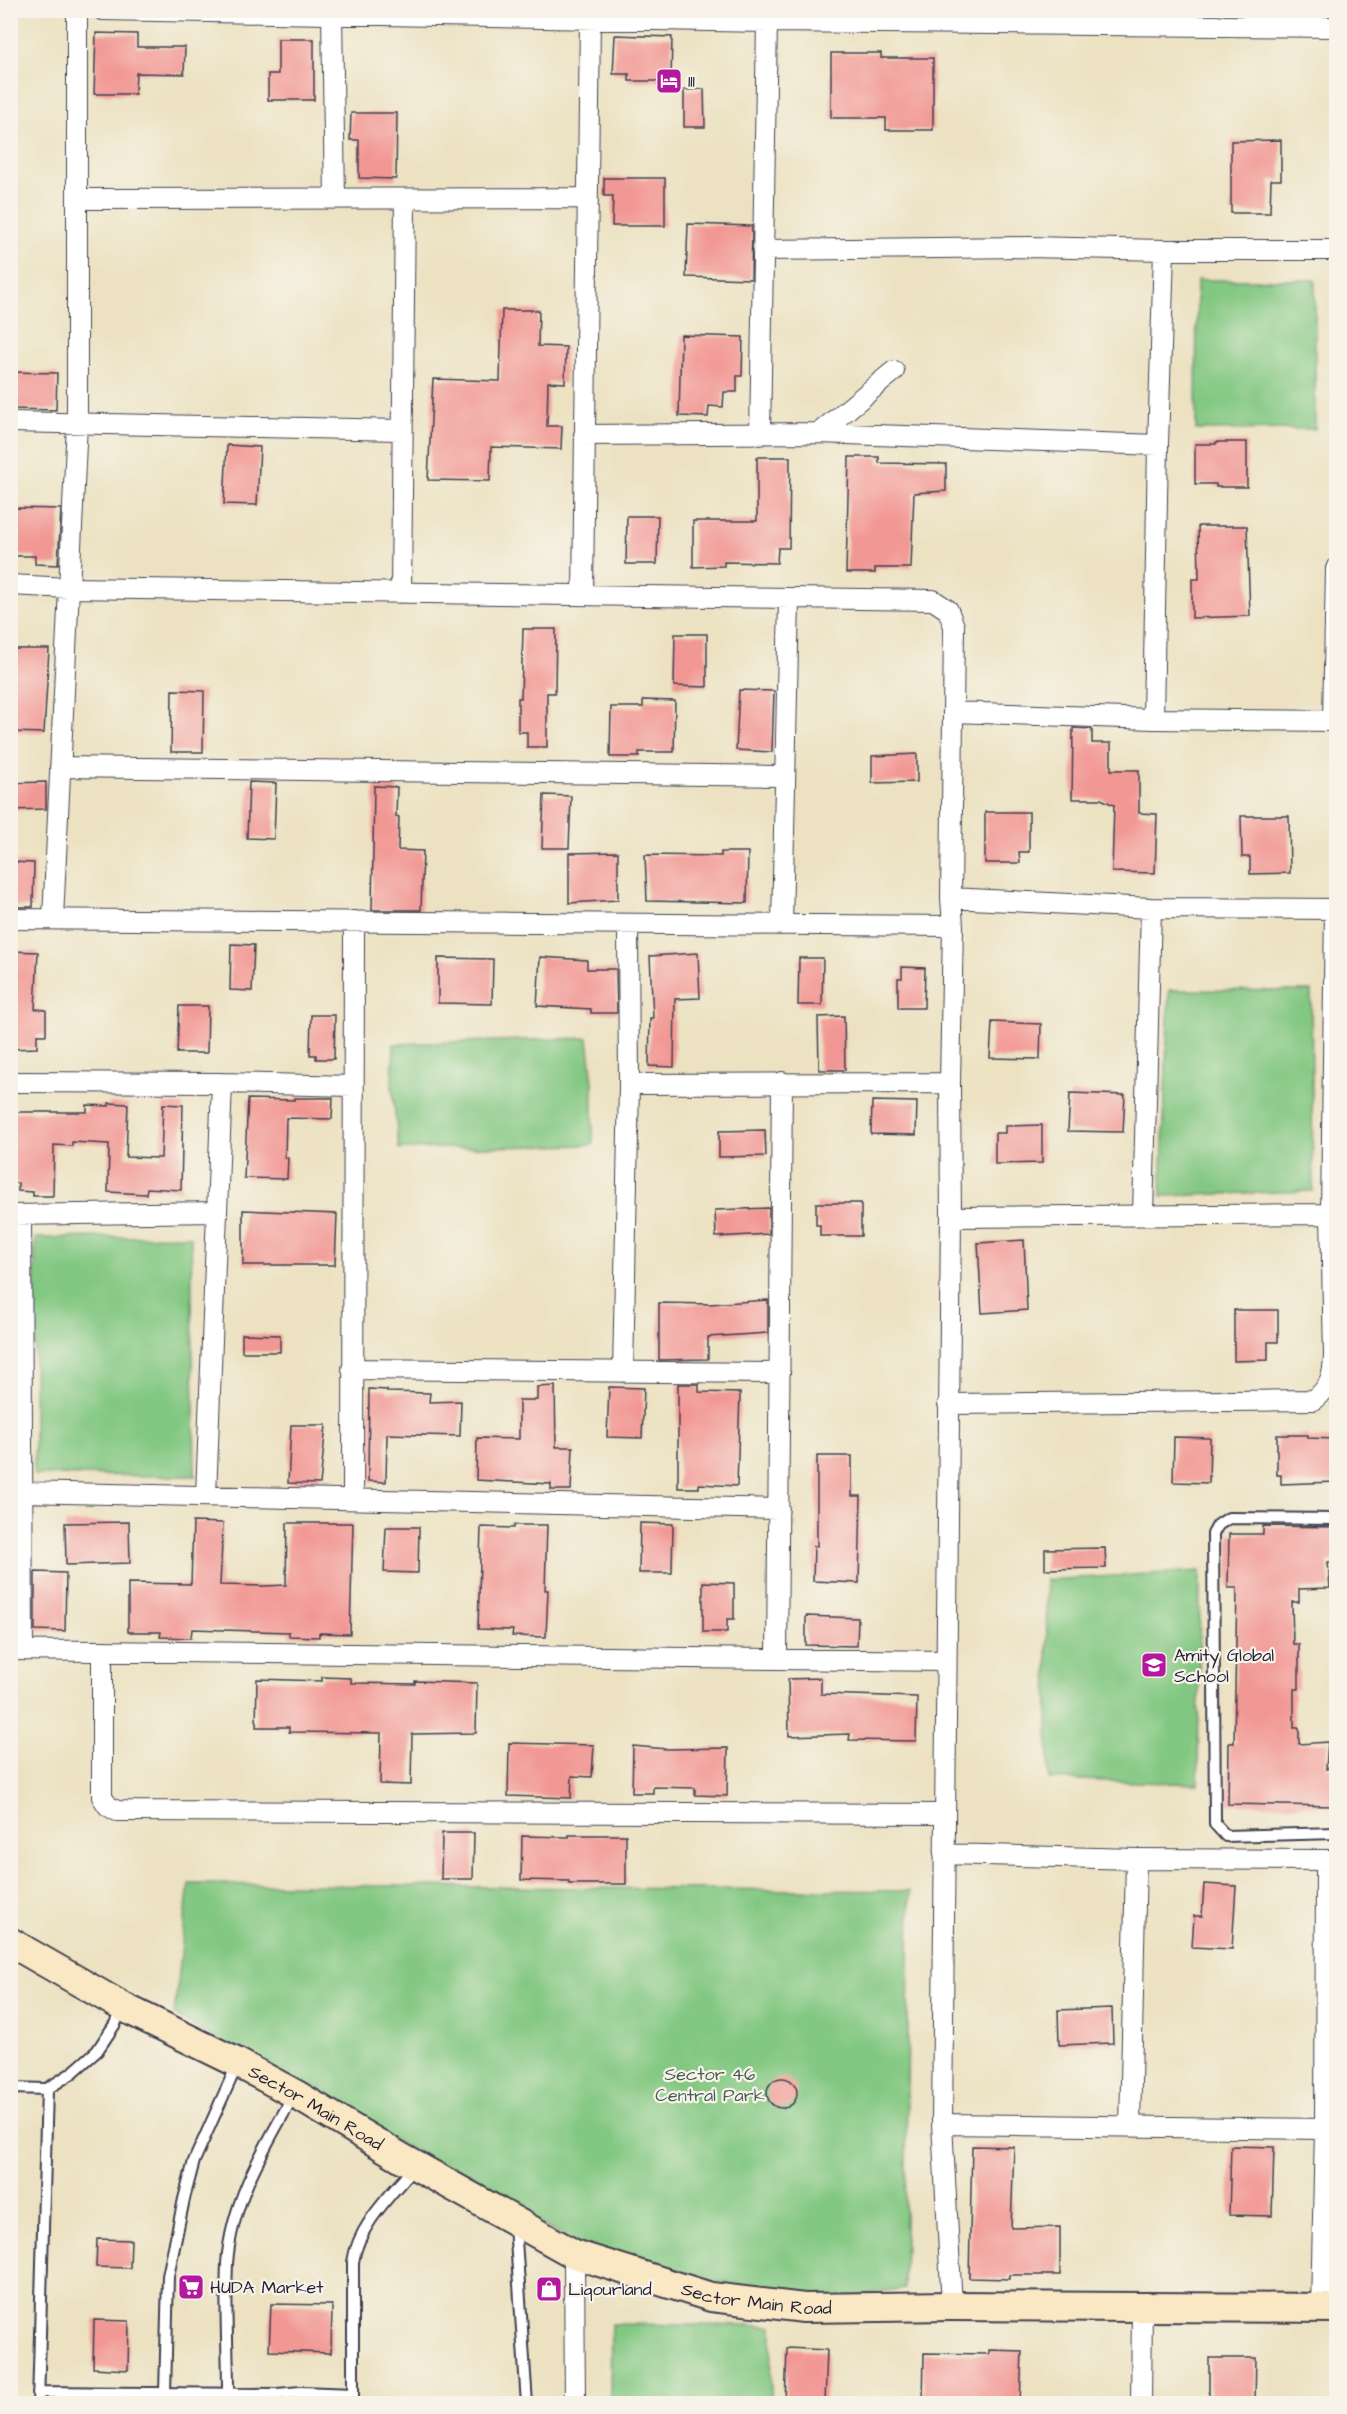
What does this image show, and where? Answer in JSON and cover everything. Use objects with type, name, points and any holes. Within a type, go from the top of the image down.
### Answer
[{"type":"street","points":[[53,919],[76,423],[77,10]]},
{"type":"street","points":[[103,10],[590,20],[1336,27]]},
{"type":"street","points":[[332,15],[335,199]]},
{"type":"street","points":[[583,595],[590,20]]},
{"type":"street","points":[[760,435],[767,22]]},
{"type":"street","points":[[77,199],[588,198]]},
{"type":"street","points":[[401,593],[405,200]]},
{"type":"street","points":[[764,250],[1028,247],[1336,250]]},
{"type":"street","points":[[1153,719],[1164,250]]},
{"type":"street","points":[[819,432],[894,371]]},
{"type":"street","points":[[10,422],[401,430]]},
{"type":"street","points":[[584,435],[760,435],[819,432],[1158,444]]},
{"type":"street","points":[[953,712],[1153,719],[1335,721],[1336,569]]},
{"type":"street","points":[[10,585],[69,588],[933,600],[948,610],[954,626],[951,898],[953,926],[942,2124],[952,2306]]},
{"type":"street","points":[[782,925],[789,599]]},
{"type":"street","points":[[60,767],[784,776]]},
{"type":"street","points":[[948,1404],[1314,1400],[1326,1390],[1333,1375],[1331,1214],[1336,909],[1151,908],[951,898]]},
{"type":"street","points":[[1143,1215],[1151,908]]},
{"type":"street","points":[[10,919],[953,926]]},
{"type":"street","points":[[353,1499],[354,921]]},
{"type":"street","points":[[623,1372],[628,924]]},
{"type":"street","points":[[10,1082],[353,1086]]},
{"type":"street","points":[[206,1496],[222,1083]]},
{"type":"street","points":[[777,1659],[782,1083]]},
{"type":"street","points":[[628,1084],[950,1083]]},
{"type":"street","points":[[217,1212],[16,1215],[22,1492],[17,1650],[945,1661]]},
{"type":"street","points":[[951,1217],[1331,1214]]},
{"type":"street","points":[[352,1369],[780,1374]]},
{"type":"street","points":[[22,1492],[779,1509]]},
{"type":"street","points":[[102,1651],[102,1797],[108,1806],[117,1811],[944,1814]]},
{"type":"street","points":[[944,1854],[1331,1861],[1325,2129],[1329,2308]]},
{"type":"street","points":[[1130,2127],[1136,1859]]},
{"type":"street","name":"Sector Main Road","points":[[10,1942],[123,2007],[238,2063],[295,2094],[416,2166],[574,2254],[711,2297],[804,2308],[952,2306],[1329,2308]]},
{"type":"street","points":[[942,2124],[1325,2129]]},
{"type":"street","points":[[574,2254],[575,2403]]},
{"type":"street","points":[[1141,2403],[1142,2308]]},
{"type":"lane","points":[[1336,1520],[1229,1518],[1218,1525],[1213,1534],[1215,1824],[1226,1836],[1336,1833]]},
{"type":"lane","points":[[10,2088],[47,2089],[72,2073],[97,2051],[123,2007]]},
{"type":"lane","points":[[165,2393],[168,2276],[184,2199],[194,2161],[238,2063]]},
{"type":"lane","points":[[47,2089],[38,2398],[228,2392],[353,2399],[355,2246],[383,2204],[416,2166]]},
{"type":"lane","points":[[228,2392],[227,2263],[235,2220],[257,2160],[295,2094]]},
{"type":"lane","points":[[515,2222],[527,2403]]},
{"type":"green space","points":[[1197,280],[1315,280],[1315,429],[1196,430]]},
{"type":"green space","points":[[1169,990],[1311,991],[1313,1191],[1161,1196]]},
{"type":"green space","points":[[588,1038],[593,1083],[593,1145],[399,1149],[392,1086],[394,1044]]},
{"type":"green space","points":[[191,1236],[195,1476],[34,1475],[35,1238]]},
{"type":"green space","points":[[1200,1571],[1198,1784],[1049,1779],[1046,1580]]},
{"type":"green space","name":"Sector 46 Central Park","points":[[189,1884],[910,1891],[904,2288],[834,2300],[752,2286],[657,2276],[576,2244],[174,2015]]},
{"type":"green space","points":[[611,2324],[772,2326],[771,2403],[610,2403]]},
{"type":"building","points":[[96,33],[137,34],[137,47],[185,47],[184,74],[136,73],[135,94],[94,94]]},
{"type":"building","points":[[615,35],[672,37],[671,81],[629,81],[629,74],[613,74]]},
{"type":"building","points":[[278,39],[314,39],[314,100],[268,100],[268,74],[278,74]]},
{"type":"building","points":[[831,53],[881,53],[881,58],[933,58],[933,130],[886,130],[886,118],[831,118]]},
{"type":"building","points":[[704,89],[705,127],[684,127],[684,90]]},
{"type":"building","points":[[351,113],[397,113],[396,179],[359,178],[359,140],[350,140]]},
{"type":"building","points":[[1281,140],[1281,180],[1271,180],[1270,213],[1231,213],[1231,141]]},
{"type":"building","points":[[604,178],[665,178],[665,226],[612,226],[613,196],[604,196]]},
{"type":"building","points":[[688,224],[752,226],[751,279],[686,277]]},
{"type":"building","points":[[502,310],[539,310],[538,346],[566,347],[565,383],[548,382],[547,426],[562,426],[561,449],[491,447],[490,481],[428,480],[433,379],[500,381]]},
{"type":"building","points":[[681,335],[743,337],[742,376],[737,376],[737,392],[724,392],[723,407],[709,406],[708,417],[679,416]]},
{"type":"building","points":[[10,372],[57,373],[56,410],[10,409]]},
{"type":"building","points":[[1216,442],[1247,442],[1247,487],[1195,484],[1195,444],[1216,444]]},
{"type":"building","points":[[227,445],[260,447],[257,505],[224,504]]},
{"type":"building","points":[[757,457],[790,457],[789,548],[778,548],[777,563],[724,562],[724,566],[693,567],[693,521],[757,521]]},
{"type":"building","points":[[849,457],[879,457],[879,463],[946,464],[946,491],[914,493],[911,568],[875,568],[875,573],[846,573]]},
{"type":"building","points":[[10,508],[61,509],[58,565],[35,564],[35,556],[10,556]]},
{"type":"building","points":[[627,516],[658,516],[657,564],[626,564]]},
{"type":"building","points":[[1198,526],[1247,526],[1250,616],[1192,618],[1192,579],[1199,579]]},
{"type":"building","points":[[523,629],[556,629],[555,693],[547,693],[547,747],[527,747],[527,732],[518,732]]},
{"type":"building","points":[[675,634],[707,634],[707,687],[674,686]]},
{"type":"building","points":[[10,649],[49,649],[44,733],[10,732]]},
{"type":"building","points":[[172,690],[204,691],[203,752],[171,752]]},
{"type":"building","points":[[739,690],[774,691],[772,752],[736,750]]},
{"type":"building","points":[[643,700],[675,701],[674,752],[639,752],[639,757],[610,757],[611,707],[643,707]]},
{"type":"building","points":[[1073,728],[1092,729],[1092,743],[1111,743],[1111,770],[1139,770],[1139,813],[1157,814],[1155,873],[1112,872],[1114,805],[1101,799],[1072,799]]},
{"type":"building","points":[[917,754],[917,782],[872,783],[872,756]]},
{"type":"building","points":[[46,782],[46,809],[10,810],[10,783]]},
{"type":"building","points":[[249,782],[276,783],[274,839],[247,838]]},
{"type":"building","points":[[374,786],[397,787],[398,850],[423,851],[421,910],[372,910]]},
{"type":"building","points":[[544,795],[571,796],[569,848],[542,848]]},
{"type":"building","points":[[985,812],[1029,812],[1029,852],[1019,852],[1020,863],[985,863]]},
{"type":"building","points":[[1241,816],[1289,816],[1290,873],[1250,874],[1250,857],[1242,857]]},
{"type":"building","points":[[618,852],[618,900],[569,903],[569,853]]},
{"type":"building","points":[[721,852],[748,852],[747,903],[647,901],[645,855],[721,856]]},
{"type":"building","points":[[10,862],[34,863],[33,907],[10,907]]},
{"type":"building","points":[[231,944],[254,945],[252,991],[230,990]]},
{"type":"building","points":[[10,951],[38,952],[35,1009],[46,1010],[46,1035],[37,1035],[37,1048],[10,1049]]},
{"type":"building","points":[[698,953],[700,998],[675,999],[674,1067],[649,1066],[650,1018],[653,1018],[650,956]]},
{"type":"building","points":[[540,957],[587,960],[587,969],[616,969],[617,1013],[591,1013],[591,1009],[537,1006]]},
{"type":"building","points":[[438,958],[493,959],[492,1004],[438,1003]]},
{"type":"building","points":[[799,958],[823,958],[822,1005],[798,1005]]},
{"type":"building","points":[[902,967],[925,968],[924,1008],[898,1008],[898,978],[902,978]]},
{"type":"building","points":[[179,1006],[208,1006],[207,1053],[177,1053]]},
{"type":"building","points":[[311,1015],[335,1015],[334,1059],[316,1059],[316,1055],[310,1055]]},
{"type":"building","points":[[844,1016],[845,1070],[819,1070],[818,1017]]},
{"type":"building","points":[[992,1022],[1041,1024],[1040,1059],[990,1058]]},
{"type":"building","points":[[1070,1093],[1125,1095],[1123,1132],[1068,1131]]},
{"type":"building","points":[[294,1098],[333,1098],[332,1119],[286,1118],[287,1179],[244,1178],[248,1099],[294,1100]]},
{"type":"building","points":[[872,1101],[917,1102],[916,1135],[871,1134]]},
{"type":"building","points":[[109,1103],[128,1104],[126,1157],[161,1158],[163,1104],[183,1105],[181,1190],[147,1188],[146,1194],[108,1192],[109,1144],[72,1142],[72,1146],[54,1145],[53,1196],[33,1196],[33,1192],[18,1191],[18,1183],[12,1183],[10,1112],[87,1112],[87,1105],[109,1106]]},
{"type":"building","points":[[1042,1125],[1042,1163],[995,1164],[995,1133],[1005,1133],[1005,1126]]},
{"type":"building","points":[[765,1130],[766,1156],[719,1157],[719,1131]]},
{"type":"building","points":[[816,1203],[861,1203],[861,1236],[820,1236],[820,1225],[816,1225]]},
{"type":"building","points":[[769,1208],[769,1234],[716,1237],[715,1210]]},
{"type":"building","points":[[243,1210],[337,1214],[335,1265],[243,1265]]},
{"type":"building","points":[[1024,1240],[1027,1310],[982,1313],[978,1243]]},
{"type":"building","points":[[768,1300],[768,1333],[708,1337],[708,1359],[659,1360],[659,1303],[710,1304]]},
{"type":"building","points":[[1234,1310],[1278,1310],[1278,1342],[1268,1342],[1268,1360],[1234,1361]]},
{"type":"building","points":[[242,1334],[280,1335],[280,1352],[242,1352]]},
{"type":"building","points":[[678,1384],[699,1384],[699,1392],[740,1393],[737,1486],[699,1484],[699,1488],[678,1488]]},
{"type":"building","points":[[555,1386],[556,1447],[573,1447],[571,1490],[551,1490],[551,1484],[476,1480],[477,1438],[519,1439],[519,1400],[537,1400],[537,1387]]},
{"type":"building","points":[[609,1387],[644,1388],[642,1438],[607,1437]]},
{"type":"building","points":[[369,1389],[387,1390],[387,1392],[430,1393],[429,1402],[461,1401],[460,1436],[387,1434],[386,1482],[368,1481]]},
{"type":"building","points":[[291,1425],[326,1425],[320,1484],[288,1483]]},
{"type":"building","points":[[1277,1435],[1308,1435],[1308,1438],[1336,1439],[1336,1482],[1281,1484],[1281,1475],[1277,1475]]},
{"type":"building","points":[[1174,1437],[1210,1438],[1209,1483],[1173,1482]]},
{"type":"building","points":[[817,1456],[852,1456],[852,1496],[861,1496],[859,1583],[813,1581],[814,1546],[817,1546]]},
{"type":"building","points":[[129,1522],[130,1563],[66,1565],[65,1523]]},
{"type":"building","points":[[193,1522],[223,1523],[220,1585],[264,1586],[286,1585],[287,1523],[353,1523],[350,1634],[319,1633],[319,1637],[289,1636],[289,1632],[192,1629],[191,1638],[160,1637],[161,1632],[128,1632],[128,1583],[191,1584]]},
{"type":"building","points":[[640,1523],[673,1524],[672,1573],[639,1573]]},
{"type":"building","points":[[514,1525],[547,1525],[546,1637],[512,1636],[513,1630],[478,1629],[481,1527],[514,1528]]},
{"type":"building","points":[[1263,1526],[1336,1527],[1336,1562],[1328,1562],[1330,1588],[1299,1589],[1299,1602],[1292,1602],[1293,1644],[1299,1644],[1299,1689],[1294,1689],[1294,1728],[1299,1728],[1299,1744],[1328,1742],[1326,1769],[1336,1765],[1336,1806],[1228,1804],[1229,1743],[1234,1743],[1237,1588],[1228,1588],[1229,1534],[1263,1534]]},
{"type":"building","points":[[386,1527],[419,1527],[418,1573],[384,1572]]},
{"type":"building","points":[[1105,1548],[1106,1568],[1045,1569],[1045,1549]]},
{"type":"building","points":[[35,1572],[66,1573],[65,1631],[35,1630]]},
{"type":"building","points":[[703,1582],[734,1583],[734,1619],[727,1619],[727,1632],[703,1632]]},
{"type":"building","points":[[806,1616],[858,1618],[857,1646],[806,1645]]},
{"type":"building","points":[[322,1677],[351,1678],[351,1683],[415,1684],[415,1681],[477,1683],[476,1733],[412,1734],[411,1785],[380,1784],[381,1733],[289,1732],[289,1727],[256,1727],[257,1679],[322,1681]]},
{"type":"building","points":[[821,1678],[821,1694],[917,1697],[916,1741],[849,1740],[850,1734],[789,1736],[788,1679]]},
{"type":"building","points":[[509,1743],[594,1745],[592,1777],[572,1776],[571,1798],[508,1796]]},
{"type":"building","points":[[633,1746],[667,1749],[728,1748],[727,1796],[695,1795],[695,1788],[653,1787],[653,1793],[632,1793]]},
{"type":"building","points":[[442,1833],[474,1833],[473,1879],[441,1879]]},
{"type":"building","points":[[569,1835],[626,1835],[626,1884],[569,1884],[569,1881],[521,1880],[522,1836],[569,1837]]},
{"type":"building","points":[[1204,1884],[1236,1886],[1232,1949],[1192,1947],[1194,1916],[1202,1916]]},
{"type":"building","points":[[1112,2008],[1113,2043],[1059,2045],[1058,2010]]},
{"type":"building","points":[[782,2078],[788,2079],[796,2087],[796,2099],[788,2107],[782,2108],[776,2107],[768,2099],[767,2093],[768,2087],[776,2079]]},
{"type":"building","points":[[972,2146],[1014,2147],[1011,2228],[1060,2227],[1060,2275],[1009,2275],[1009,2279],[969,2278]]},
{"type":"building","points":[[1231,2146],[1274,2147],[1272,2216],[1229,2215]]},
{"type":"building","points":[[97,2239],[131,2240],[130,2268],[96,2267]]},
{"type":"building","points":[[271,2304],[332,2305],[331,2353],[269,2351]]},
{"type":"building","points":[[94,2320],[129,2321],[128,2370],[93,2368]]},
{"type":"building","points":[[787,2348],[827,2350],[825,2403],[785,2403]]},
{"type":"building","points":[[989,2350],[1022,2351],[1020,2403],[923,2403],[924,2353],[989,2354]]},
{"type":"building","points":[[1209,2358],[1256,2358],[1255,2403],[1209,2403]]},
{"type":"place","name":"111","points":[[669,81]]},
{"type":"place","name":"Amity Global School","points":[[1154,1665]]},
{"type":"place","name":"HUDA Market","points":[[191,2287]]},
{"type":"place","name":"Liqourland","points":[[549,2289]]}]
